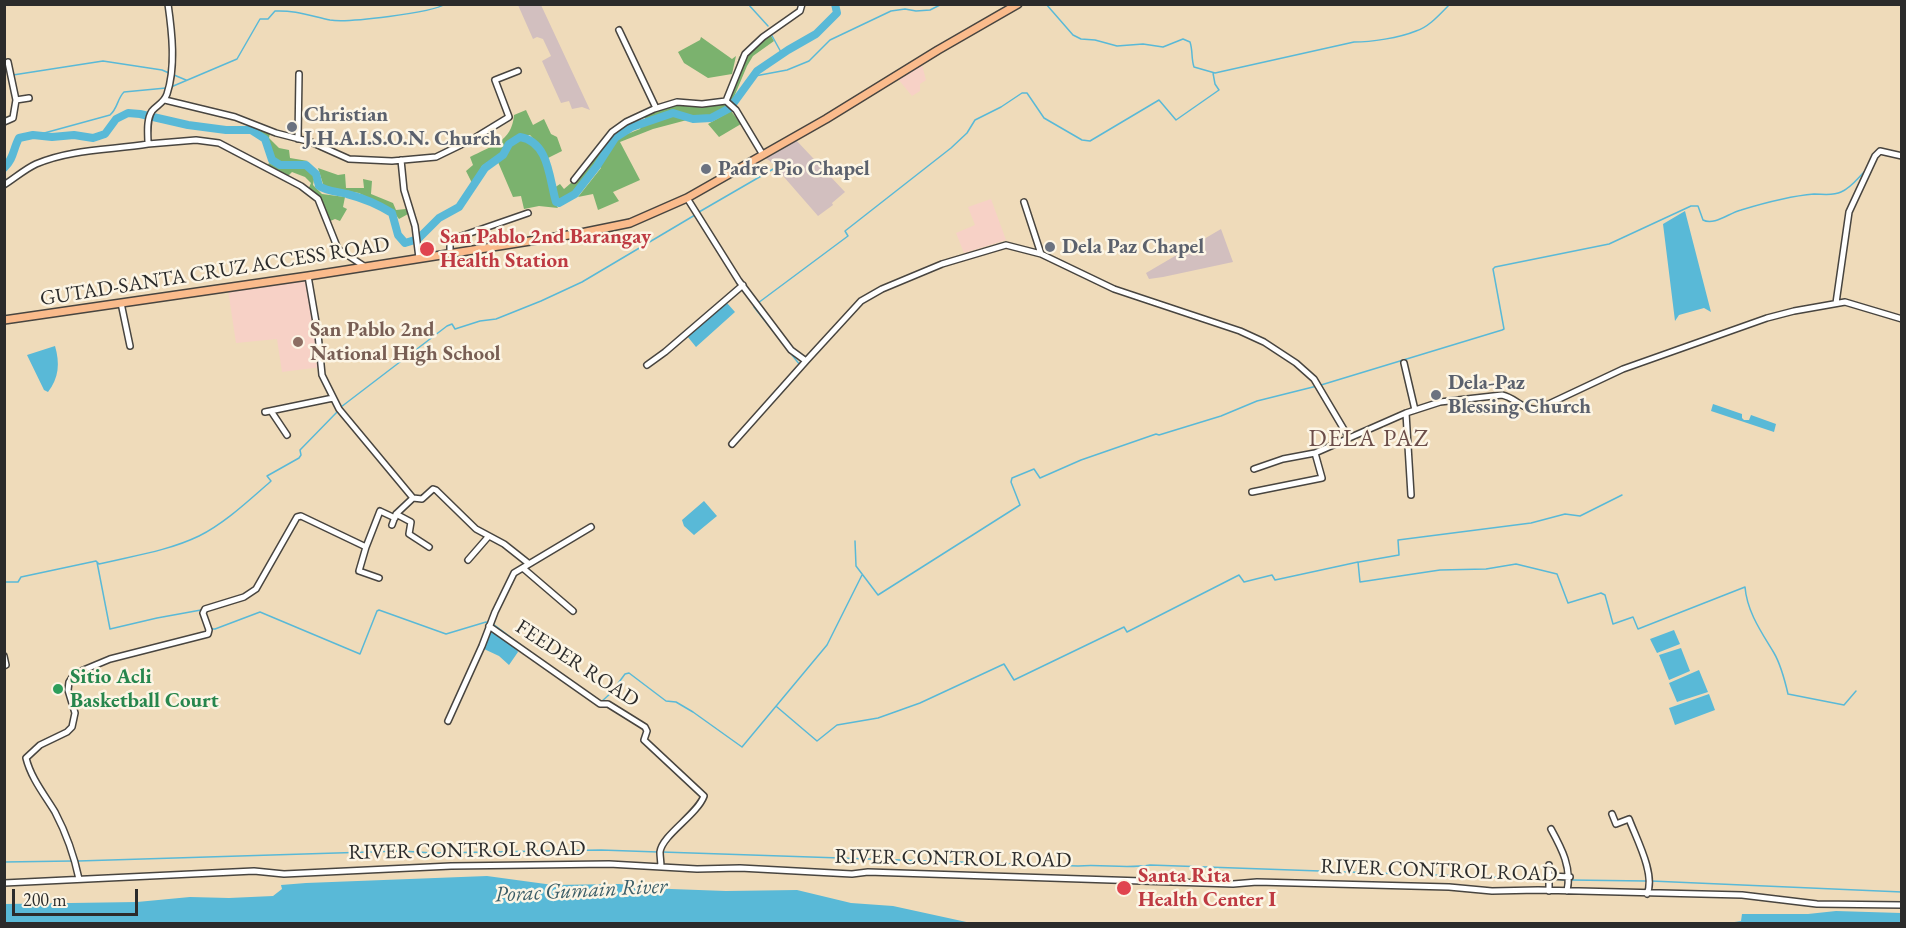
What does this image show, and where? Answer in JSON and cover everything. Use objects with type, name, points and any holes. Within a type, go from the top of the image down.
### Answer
[{"type":"main road","name":"GUTAD-SANTA CRUZ ACCESS ROAD","points":[[4,320],[308,276],[581,233],[630,223],[687,198],[1018,4]]},
{"type":"street","points":[[148,144],[150,113],[165,100],[168,91],[171,63],[168,4]]},
{"type":"street","points":[[728,102],[745,54],[763,37],[800,11],[802,4]]},
{"type":"street","points":[[619,30],[656,108]]},
{"type":"street","points":[[4,122],[13,118],[16,100],[8,62]]},
{"type":"street","points":[[165,100],[235,117],[310,142],[349,159],[401,160],[435,157],[473,139],[509,117],[495,80],[518,71]]},
{"type":"street","points":[[298,139],[299,74]]},
{"type":"street","points":[[16,100],[29,98]]},
{"type":"street","points":[[574,180],[616,128],[656,108],[677,102],[696,105],[728,102]]},
{"type":"street","points":[[728,102],[736,110],[763,155]]},
{"type":"street","points":[[4,185],[37,164],[98,149],[196,140],[219,143],[301,186],[318,199],[338,249],[364,266]]},
{"type":"street","points":[[1836,303],[1849,212],[1875,156],[1880,151],[1902,156]]},
{"type":"street","points":[[401,160],[404,190],[415,226],[419,258]]},
{"type":"street","points":[[687,198],[743,286],[791,350],[806,361]]},
{"type":"street","points":[[1024,202],[1041,254]]},
{"type":"street","points":[[450,253],[450,240],[528,213]]},
{"type":"street","points":[[732,444],[861,301],[882,289],[942,264],[1006,244],[1041,254],[1114,289],[1239,331],[1281,352],[1314,379],[1349,438]]},
{"type":"street","points":[[308,276],[322,375],[339,409],[413,498],[422,499],[433,489],[436,490],[476,529],[504,544],[528,563]]},
{"type":"street","points":[[647,364],[665,352],[743,286]]},
{"type":"street","points":[[121,303],[130,346]]},
{"type":"street","points":[[1254,470],[1283,459],[1315,453],[1406,413],[1440,402],[1502,395],[1511,397],[1527,409],[1538,409],[1623,369],[1767,318],[1836,303],[1859,305],[1902,319]]},
{"type":"street","points":[[1404,363],[1415,410]]},
{"type":"street","points":[[287,435],[268,411],[333,398]]},
{"type":"street","points":[[1406,413],[1411,495]]},
{"type":"street","points":[[1252,492],[1322,478],[1315,453]]},
{"type":"street","points":[[392,525],[396,516],[413,498]]},
{"type":"street","points":[[379,578],[359,571],[380,511],[411,522],[409,534],[429,547]]},
{"type":"street","points":[[79,879],[74,855],[65,834],[34,780],[26,758],[40,745],[72,728],[75,712],[68,690],[69,681],[74,674],[110,659],[208,634],[209,630],[203,613],[205,609],[244,597],[256,588],[297,517],[301,516],[366,547]]},
{"type":"street","points":[[448,721],[512,576],[524,569],[528,563],[591,527]]},
{"type":"street","points":[[468,560],[488,537]]},
{"type":"street","points":[[524,569],[573,611]]},
{"type":"street","name":"FEEDER ROAD","points":[[490,624],[580,691],[600,704],[608,704],[645,727],[647,730],[644,740],[704,796],[691,815],[664,842],[660,850],[662,867]]},
{"type":"street","points":[[4,656],[6,665],[4,666]]},
{"type":"street","points":[[1612,814],[1616,824],[1629,819],[1647,866],[1650,881],[1647,894]]},
{"type":"street","points":[[1551,829],[1564,855],[1570,877],[1568,891]]},
{"type":"street","name":"RIVER CONTROL ROAD","points":[[4,883],[254,871],[284,873],[471,866],[609,864],[852,874],[868,872],[1233,884],[1257,882],[1449,887],[1492,891],[1742,895],[1817,903],[1902,905]]},
{"type":"street","points":[[1549,866],[1549,891]]},
{"type":"street","points":[[1550,876],[1570,877]]},
{"type":"shaded area","points":[[518,5],[541,5],[590,110],[582,107],[572,109],[569,101],[561,103],[542,61],[551,56],[543,39],[537,37],[533,39]]},
{"type":"shaded area","points":[[922,65],[926,80],[920,84],[920,91],[912,96],[898,79]]},
{"type":"shaded area","points":[[795,139],[845,192],[818,216],[765,158]]},
{"type":"shaded area","points":[[991,199],[1006,240],[964,253],[956,233],[975,225],[968,207]]},
{"type":"shaded area","points":[[1221,229],[1233,262],[1149,279],[1146,273]]},
{"type":"shaded area","points":[[307,278],[321,367],[282,372],[277,339],[236,343],[228,290]]},
{"type":"green space","points":[[768,30],[774,41],[753,56],[731,104],[727,99],[739,57]]},
{"type":"green space","points":[[701,37],[732,59],[736,56],[732,74],[708,78],[684,63],[678,52],[700,40]]},
{"type":"green space","points":[[723,101],[728,106],[710,116],[694,117],[672,112],[646,121],[643,113],[677,102],[689,106],[702,106]]},
{"type":"green space","points":[[526,110],[533,125],[544,119],[551,134],[557,137],[562,151],[548,158],[530,135],[518,135],[508,141],[501,153],[482,166],[473,185],[466,171],[473,165],[470,157],[493,146],[505,137],[514,115]]},
{"type":"green space","points":[[731,111],[741,124],[719,137],[708,124]]},
{"type":"green space","points":[[673,116],[687,120],[653,129],[620,142],[640,180],[613,192],[619,201],[598,210],[593,194],[578,197],[601,168],[600,164],[617,138]]},
{"type":"green space","points":[[252,128],[270,133],[269,138],[279,148],[289,150],[290,158],[308,161],[281,163],[273,158],[265,136]]},
{"type":"green space","points":[[611,136],[599,158],[574,192],[557,200],[554,188],[560,184],[564,189],[571,183],[572,179]]},
{"type":"green space","points":[[520,139],[530,143],[541,158],[553,199],[558,208],[539,206],[524,209],[521,196],[513,197],[498,162],[511,145]]},
{"type":"green space","points":[[269,163],[280,168],[304,166],[315,174],[313,185],[322,194],[345,197],[343,207],[347,209],[340,221],[335,219],[328,222],[323,208],[308,190],[311,183],[305,177],[292,172],[286,178],[267,167]]},
{"type":"green space","points":[[318,168],[338,175],[345,174],[346,188],[364,188],[363,179],[372,181],[371,194],[393,203],[396,210],[406,209],[408,214],[399,219],[393,211],[359,193],[324,187]]},
{"type":"water","points":[[1685,211],[1711,312],[1704,308],[1679,315],[1675,321],[1663,224]]},
{"type":"water","points":[[727,303],[735,312],[696,347],[687,336]]},
{"type":"water","points":[[55,346],[58,358],[57,370],[48,392],[44,390],[27,355]]},
{"type":"water","points":[[1713,404],[1742,414],[1744,420],[1749,420],[1751,415],[1776,424],[1774,432],[1711,411]]},
{"type":"water","points":[[704,501],[717,516],[694,535],[684,526],[682,520]]},
{"type":"water","points":[[490,629],[517,650],[518,652],[509,665],[499,656],[484,649]]},
{"type":"water","points":[[1674,630],[1680,644],[1657,653],[1650,639]]},
{"type":"water","points":[[1681,648],[1690,671],[1669,680],[1659,655]]},
{"type":"water","points":[[1699,670],[1708,692],[1677,702],[1669,683]]},
{"type":"water","points":[[1709,694],[1715,710],[1675,725],[1669,708]]},
{"type":"water","name":"Porac Gumain River","points":[[487,876],[553,885],[619,884],[726,891],[797,890],[851,903],[893,906],[971,923],[5,923],[5,904],[137,902],[190,897],[273,896],[282,889],[281,885]]},
{"type":"water","points":[[1836,911],[1901,913],[1901,923],[1728,923],[1741,921],[1742,914],[1808,914]]},
{"type":"waterway","points":[[171,87],[237,59],[260,19],[268,19],[275,11],[296,12],[339,21],[389,17],[424,11],[445,4]]},
{"type":"waterway","points":[[748,4],[768,26]]},
{"type":"waterway","points":[[4,168],[12,157],[19,138],[33,135],[52,137],[74,135],[93,138],[105,134],[116,119],[128,113],[188,125],[226,130],[251,130],[265,139],[272,160],[280,165],[306,165],[316,174],[319,186],[322,188],[359,198],[392,213],[398,235],[405,243],[418,239],[439,218],[459,207],[485,168],[503,155],[509,144],[520,137],[530,140],[542,153],[556,202],[559,203],[575,194],[615,138],[632,127],[673,113],[693,119],[711,118],[730,108],[757,71],[816,34],[837,13],[835,4]]},
{"type":"waterway","points":[[750,80],[755,76],[787,70],[809,61],[830,40],[891,11],[930,10],[942,4]]},
{"type":"waterway","points":[[1046,4],[1073,35],[1081,39],[1117,46],[1143,44],[1163,47],[1183,39],[1190,42],[1194,67],[1215,73],[1354,42],[1385,39],[1409,33],[1430,23],[1450,4]]},
{"type":"waterway","points":[[771,34],[782,54]]},
{"type":"waterway","points":[[13,75],[103,61],[169,73]]},
{"type":"waterway","points":[[758,303],[848,236],[845,231],[951,148],[967,133],[975,120],[1022,93],[1027,93],[1044,118],[1082,140],[1090,141],[1159,100],[1176,120],[1219,90],[1213,73]]},
{"type":"waterway","points":[[174,75],[186,80]]},
{"type":"waterway","points":[[37,135],[110,115],[124,92],[166,88]]},
{"type":"waterway","points":[[699,212],[775,168]]},
{"type":"waterway","points":[[1321,385],[1504,329],[1493,269],[1495,267],[1609,244],[1691,206],[1698,206],[1703,220],[1712,221],[1777,200],[1838,193],[1845,190],[1865,171]]},
{"type":"waterway","points":[[341,407],[447,326],[452,324],[455,329],[480,321],[496,319],[541,301],[582,282],[695,215]]},
{"type":"waterway","points":[[754,307],[800,365]]},
{"type":"waterway","points":[[855,541],[856,566],[878,595],[1020,505],[1011,482],[1012,478],[1034,469],[1040,478],[1081,460],[1156,434],[1221,416],[1257,401],[1317,386]]},
{"type":"waterway","points":[[4,582],[18,582],[21,577],[96,561],[99,564],[150,553],[175,546],[209,531],[270,482],[267,476],[299,458],[300,450],[338,411]]},
{"type":"waterway","points":[[1359,562],[1399,555],[1398,540],[1531,523],[1565,514],[1580,516],[1622,495]]},
{"type":"waterway","points":[[97,562],[110,629],[201,610]]},
{"type":"waterway","points":[[777,707],[817,741],[837,725],[878,718],[920,703],[1004,664],[1014,680],[1124,627],[1127,632],[1239,575],[1244,582],[1272,575],[1275,580],[1358,562],[1360,582],[1440,570],[1486,569],[1516,564],[1557,574],[1568,603],[1601,593],[1605,595],[1613,624],[1633,617],[1638,629],[1745,587],[1752,614],[1783,673],[1788,694],[1844,705],[1856,691]]},
{"type":"waterway","points":[[601,702],[625,674],[629,673],[666,701],[676,702],[693,712],[742,747],[827,645],[862,575]]},
{"type":"waterway","points":[[210,626],[215,629],[260,612],[360,654],[379,610],[446,634],[486,622],[493,624],[541,660]]},
{"type":"waterway","points":[[78,861],[401,851],[433,853],[601,850],[658,852]]},
{"type":"waterway","points":[[662,852],[1078,866],[1150,865],[1547,879]]},
{"type":"waterway","points":[[4,862],[72,861]]},
{"type":"waterway","points":[[1552,879],[1565,880]]},
{"type":"waterway","points":[[1570,880],[1646,881]]},
{"type":"waterway","points":[[1651,881],[1902,892]]},
{"type":"place","name":"Christian J.H.A.I.S.O.N. Church","points":[[292,127]]},
{"type":"place","name":"Padre Pio Chapel","points":[[706,169]]},
{"type":"place","name":"Dela Paz Chapel","points":[[1050,247]]},
{"type":"place","name":"San Pablo 2nd Barangay Health Station","points":[[427,249]]},
{"type":"place","name":"San Pablo 2nd National High School","points":[[298,342]]},
{"type":"place","name":"Dela-Paz Blessing Church","points":[[1436,395]]},
{"type":"place","name":"Sitio Acli Basketball Court","points":[[58,689]]},
{"type":"place","name":"Santa Rita Health Center I","points":[[1124,888]]},
{"type":"district","name":"DELA PAZ","points":[[1369,439]]}]
